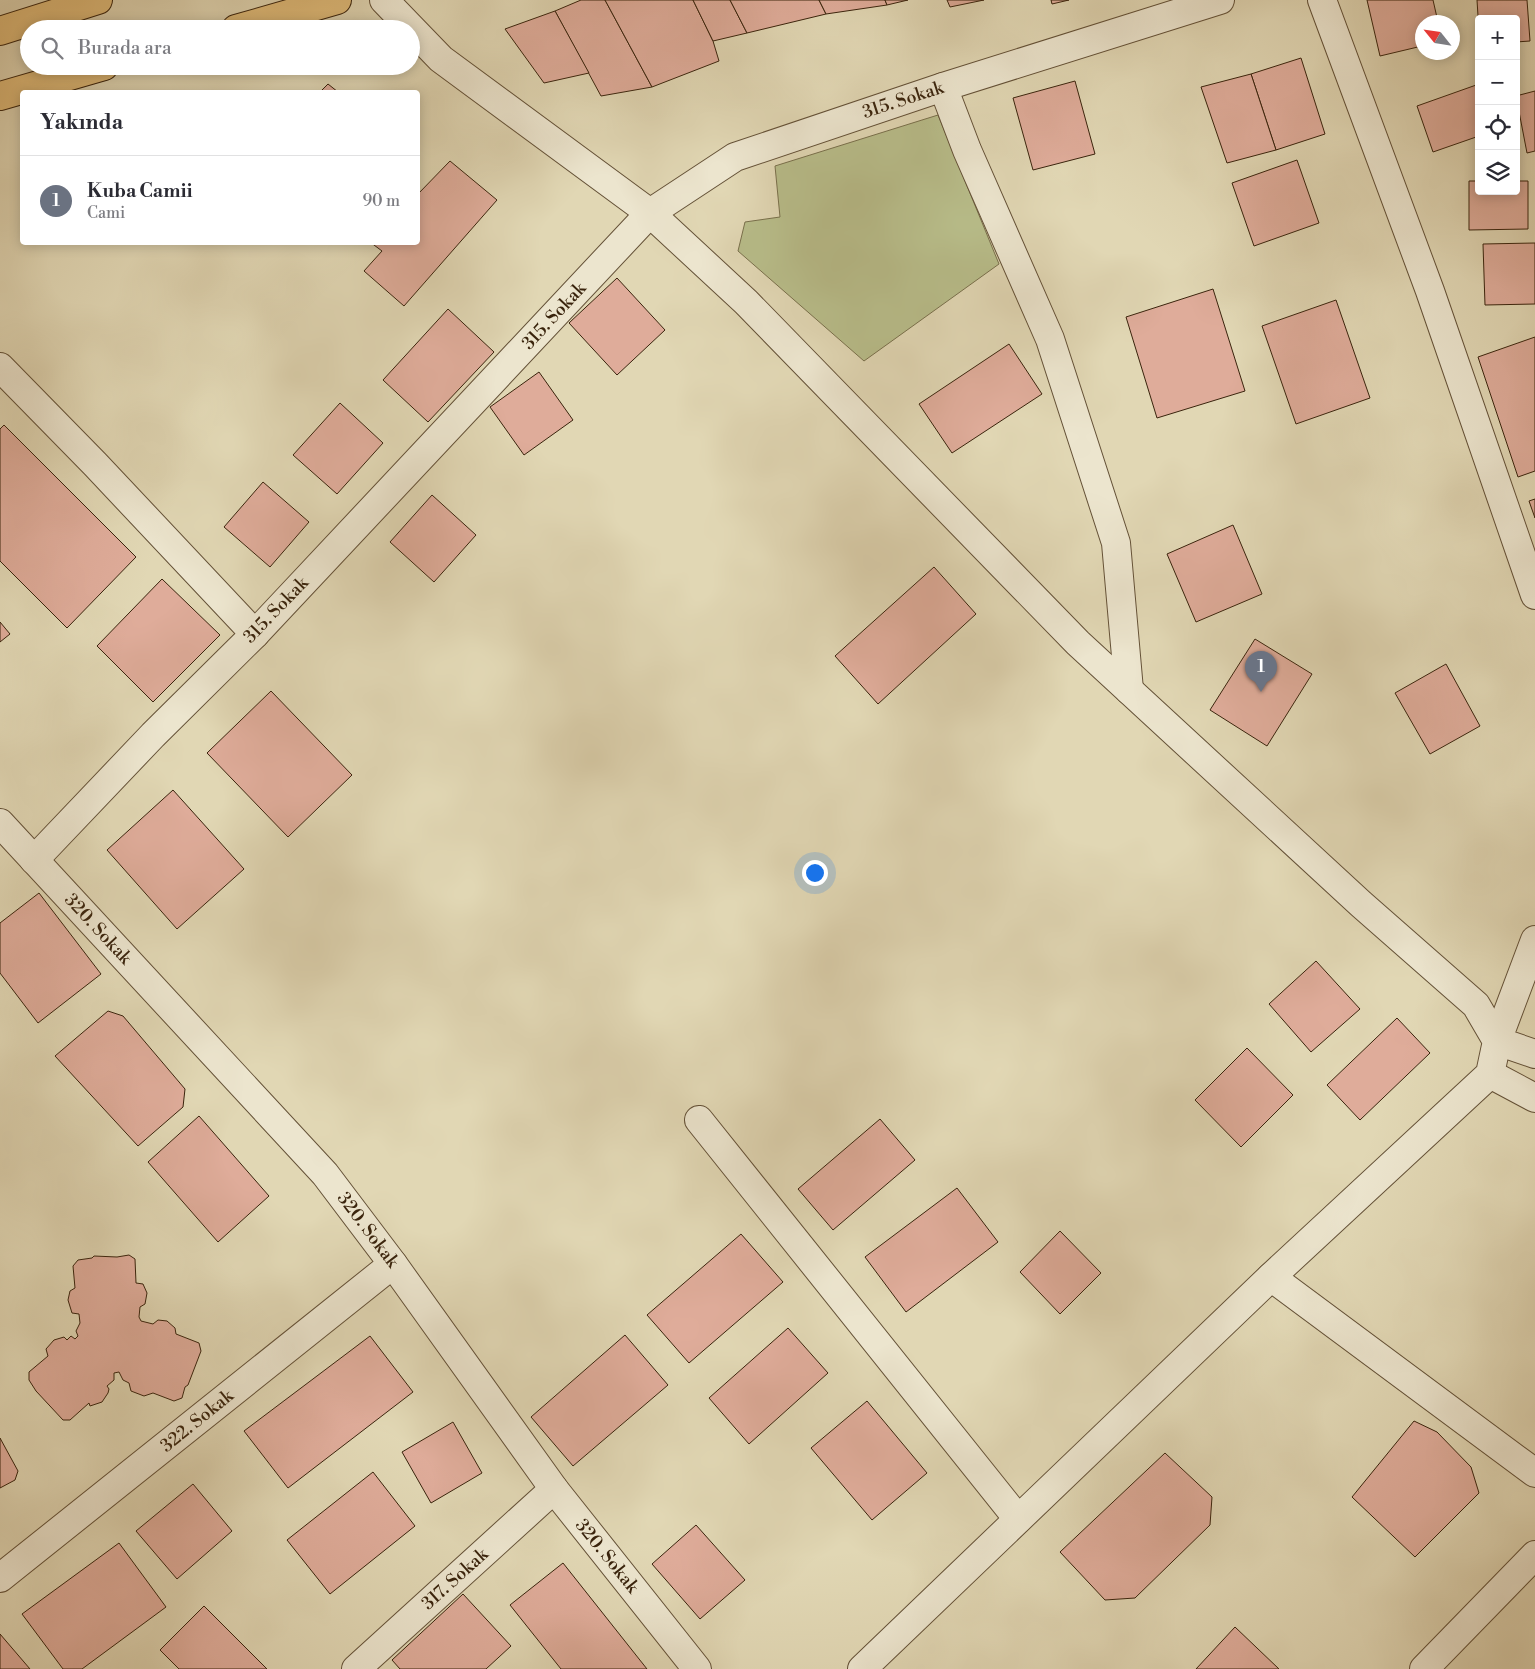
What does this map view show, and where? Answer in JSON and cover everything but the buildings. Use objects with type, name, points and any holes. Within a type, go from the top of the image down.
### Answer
[{"type":"main road","points":[[35,20],[98,0]]},
{"type":"main road","points":[[267,20],[337,0]]},
{"type":"main road","points":[[0,31],[20,25]]},
{"type":"main road","points":[[21,90],[73,75]]},
{"type":"main road","points":[[0,96],[20,90]]},
{"type":"street","points":[[384,0],[403,20]]},
{"type":"street","name":"315. Sokak","points":[[34,860],[153,735],[255,634],[650,213],[735,156],[942,87],[1220,0]]},
{"type":"street","points":[[1322,0],[1430,291],[1535,595]]},
{"type":"street","points":[[420,37],[441,59],[650,213],[746,302],[1078,643],[1361,904],[1476,1005],[1497,1041],[1535,1054]]},
{"type":"street","points":[[942,87],[967,150],[1050,339],[1116,543],[1129,690]]},
{"type":"street","points":[[0,367],[255,634]]},
{"type":"street","name":"320. Sokak","points":[[0,823],[325,1174],[393,1264],[554,1489],[697,1669]]},
{"type":"street","points":[[862,1669],[1271,1277],[1490,1074],[1497,1041],[1526,988],[1535,940]]},
{"type":"street","points":[[1490,1074],[1535,1098]]},
{"type":"street","points":[[699,1120],[1018,1519]]},
{"type":"street","name":"322. Sokak","points":[[0,1578],[393,1264]]},
{"type":"street","points":[[1271,1277],[1535,1473]]},
{"type":"street","name":"317. Sokak","points":[[356,1669],[554,1489]]},
{"type":"street","points":[[1424,1669],[1535,1555]]},
{"type":"green space","points":[[938,115],[999,264],[864,361],[738,251],[745,222],[780,217],[775,166]]},
{"type":"place","name":"Kuba Camii","points":[[1261,692]]}]
